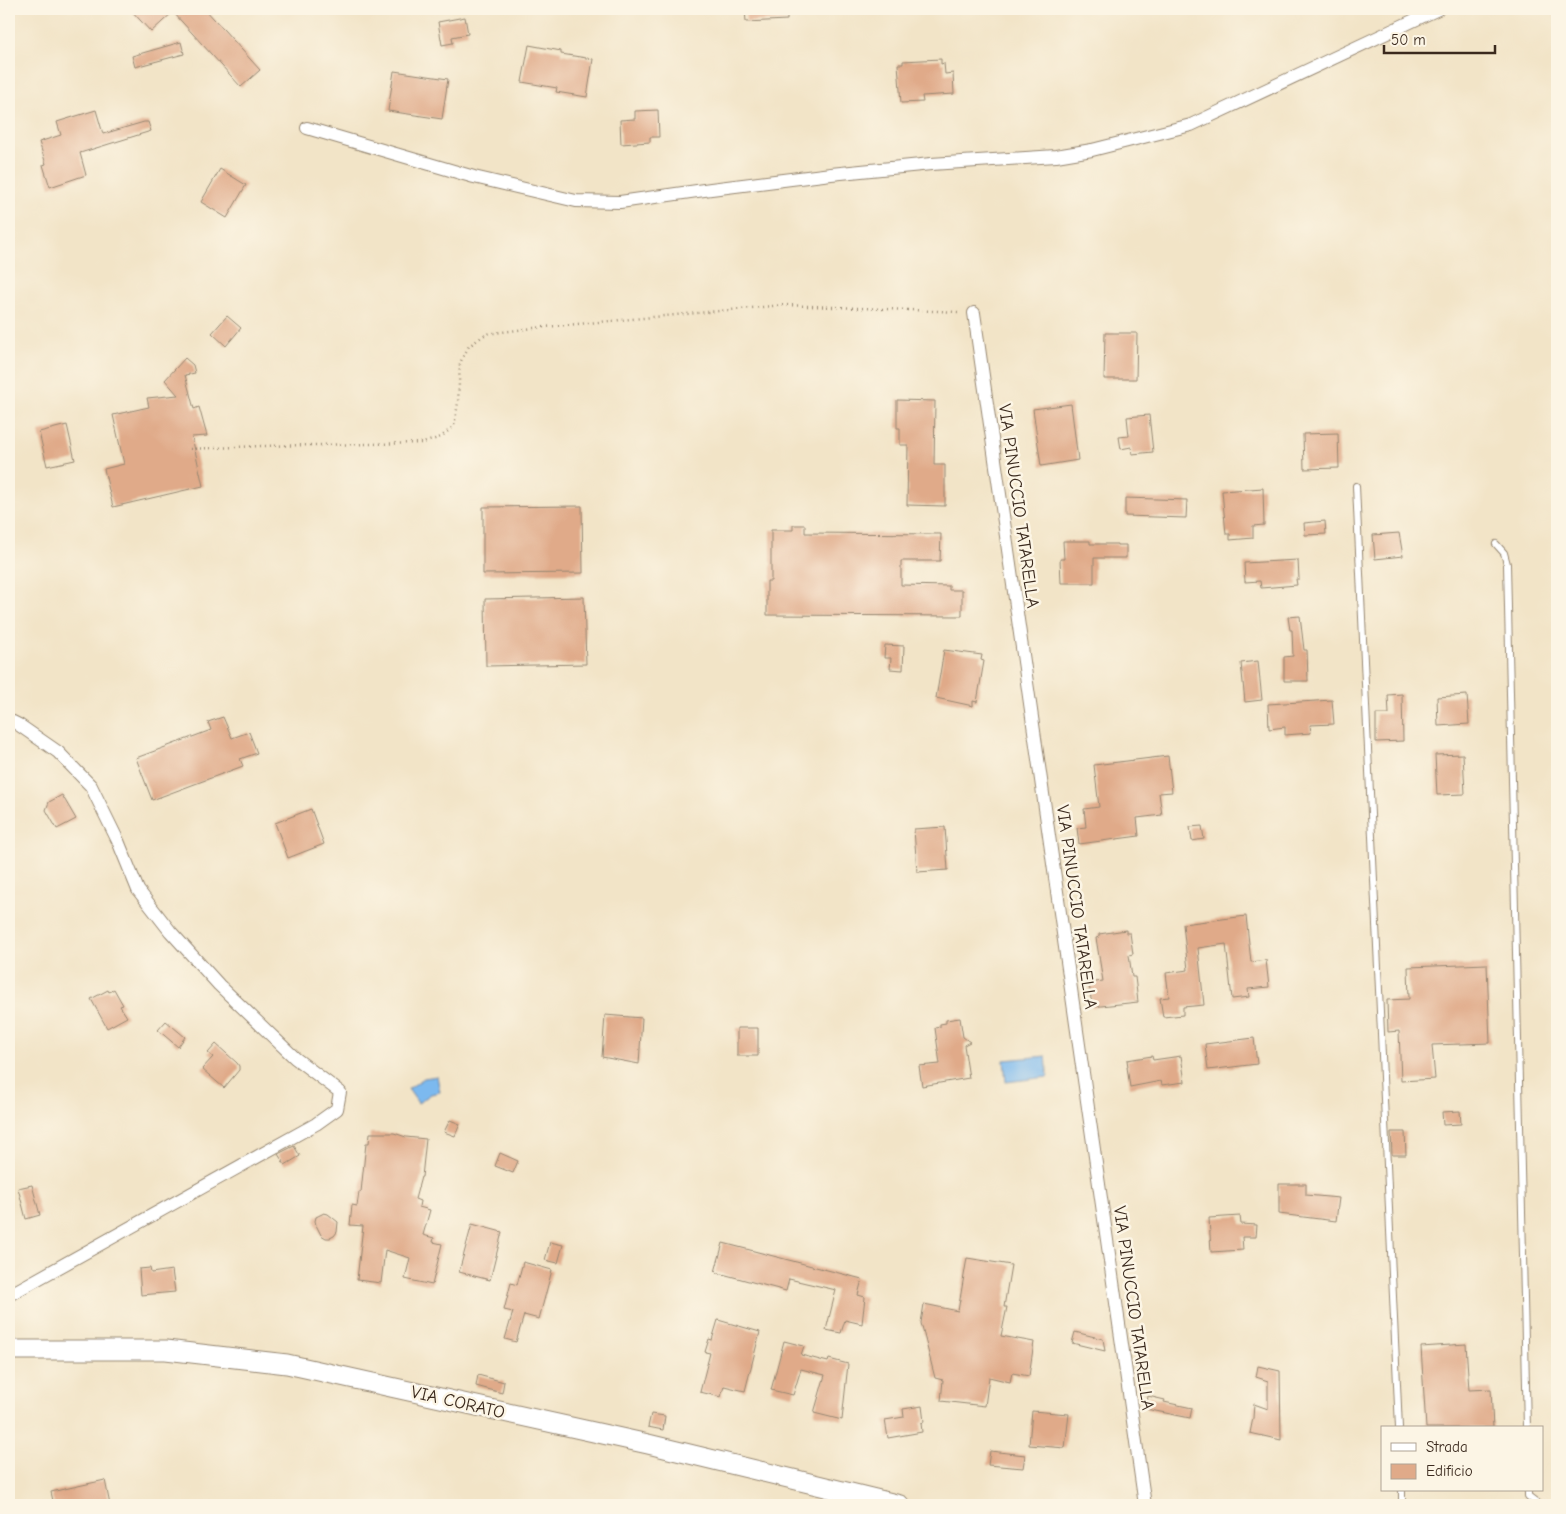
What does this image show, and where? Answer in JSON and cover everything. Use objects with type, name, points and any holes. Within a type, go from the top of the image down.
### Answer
[{"type":"main road","name":"VIA CORATO","points":[[9,1350],[166,1350],[287,1364],[638,1442],[900,1505]]},
{"type":"street","points":[[307,128],[474,177],[576,201],[620,202],[831,174],[932,164],[1056,156],[1092,150],[1191,125],[1438,9]]},
{"type":"street","name":"VIA PINUCCIO TATARELLA","points":[[974,313],[1145,1505]]},
{"type":"street","points":[[9,720],[58,752],[91,786],[118,840],[138,890],[170,931],[219,985],[288,1051],[340,1092],[337,1109],[316,1124],[9,1295]]},
{"type":"lane","points":[[1356,486],[1399,1426]]},
{"type":"lane","points":[[1496,544],[1504,553],[1507,564],[1526,1426]]},
{"type":"lane","points":[[1402,1492],[1402,1505]]},
{"type":"lane","points":[[1528,1492],[1528,1496],[1540,1505]]},
{"type":"path","points":[[190,449],[424,443],[441,437],[454,426],[458,403],[460,363],[469,346],[486,334],[784,305],[974,313]]},
{"type":"water","points":[[1046,1056],[1048,1077],[1006,1082],[1004,1060]]},
{"type":"water","points":[[437,1076],[440,1092],[431,1094],[418,1103],[408,1089],[424,1078]]},
{"type":"building","points":[[130,9],[205,9],[260,70],[241,87],[173,12],[151,32]]},
{"type":"building","points":[[745,9],[787,9],[787,20],[746,22]]},
{"type":"building","points":[[465,17],[468,34],[452,37],[453,43],[442,45],[438,22]]},
{"type":"building","points":[[181,42],[184,54],[135,67],[132,56]]},
{"type":"building","points":[[529,45],[561,51],[561,54],[593,59],[587,97],[556,92],[557,88],[522,82]]},
{"type":"building","points":[[941,59],[941,64],[944,63],[945,74],[953,73],[954,94],[922,96],[923,102],[901,103],[898,64],[903,64],[903,61]]},
{"type":"building","points":[[394,71],[448,79],[442,119],[388,111]]},
{"type":"building","points":[[96,110],[103,134],[144,122],[148,122],[151,131],[80,153],[86,175],[50,187],[43,165],[46,164],[39,142],[61,135],[57,122]]},
{"type":"building","points":[[658,110],[659,137],[650,137],[650,142],[621,144],[620,120],[635,119],[635,111]]},
{"type":"building","points":[[220,169],[246,185],[227,218],[201,202]]},
{"type":"building","points":[[227,316],[241,328],[226,346],[212,333]]},
{"type":"building","points":[[1105,333],[1137,333],[1136,379],[1104,379]]},
{"type":"building","points":[[185,358],[193,365],[195,373],[185,375],[194,409],[199,407],[207,436],[192,437],[203,486],[113,507],[104,469],[124,464],[113,415],[149,407],[147,398],[178,395],[165,380]]},
{"type":"building","points":[[897,400],[935,401],[934,465],[945,465],[945,506],[907,505],[908,445],[900,445],[900,428],[897,428]]},
{"type":"building","points":[[1071,404],[1078,460],[1041,466],[1033,409]]},
{"type":"building","points":[[1149,415],[1153,452],[1132,454],[1131,447],[1121,449],[1119,437],[1129,436],[1127,417]]},
{"type":"building","points":[[67,425],[75,460],[47,466],[39,432]]},
{"type":"building","points":[[1338,433],[1339,468],[1304,469],[1303,434]]},
{"type":"building","points":[[1263,488],[1264,525],[1253,526],[1253,538],[1230,540],[1230,534],[1226,534],[1222,491]]},
{"type":"building","points":[[1125,498],[1187,500],[1186,518],[1125,516]]},
{"type":"building","points":[[582,506],[583,573],[483,574],[483,507]]},
{"type":"building","points":[[1325,521],[1326,534],[1305,535],[1304,523]]},
{"type":"building","points":[[793,525],[805,525],[805,533],[941,534],[940,561],[901,561],[901,585],[949,586],[949,590],[962,590],[962,616],[767,615],[767,581],[771,581],[771,530],[793,530]]},
{"type":"building","points":[[1399,533],[1403,556],[1375,559],[1373,535]]},
{"type":"building","points":[[1063,541],[1090,541],[1090,544],[1126,545],[1126,558],[1094,558],[1094,583],[1061,583],[1060,559],[1064,559]]},
{"type":"building","points":[[1298,560],[1299,579],[1296,579],[1297,585],[1261,588],[1260,581],[1245,582],[1244,563]]},
{"type":"building","points":[[584,597],[586,664],[486,666],[485,599]]},
{"type":"building","points":[[1300,616],[1304,650],[1307,650],[1308,681],[1284,681],[1284,657],[1293,656],[1292,630],[1290,630],[1288,617]]},
{"type":"building","points":[[885,645],[904,646],[903,670],[890,669],[891,658],[884,658]]},
{"type":"building","points":[[944,650],[982,655],[981,660],[984,661],[977,702],[973,701],[973,706],[936,698]]},
{"type":"building","points":[[1258,661],[1262,700],[1245,702],[1241,663]]},
{"type":"building","points":[[1402,694],[1403,741],[1376,742],[1376,714],[1389,714],[1388,695]]},
{"type":"building","points":[[1467,695],[1469,724],[1438,726],[1437,697]]},
{"type":"building","points":[[1332,700],[1334,724],[1310,725],[1311,733],[1285,735],[1285,727],[1269,729],[1268,704]]},
{"type":"building","points":[[223,717],[232,738],[249,732],[257,753],[240,759],[243,766],[152,800],[136,758],[211,730],[208,722]]},
{"type":"building","points":[[1463,754],[1465,794],[1437,795],[1435,755]]},
{"type":"building","points":[[1168,756],[1172,792],[1159,793],[1162,815],[1137,818],[1139,836],[1079,844],[1077,828],[1086,827],[1084,809],[1099,807],[1094,765]]},
{"type":"building","points":[[62,795],[76,819],[57,829],[46,810],[49,802]]},
{"type":"building","points":[[311,809],[324,844],[288,858],[275,823]]},
{"type":"building","points":[[1202,826],[1204,839],[1192,841],[1190,827]]},
{"type":"building","points":[[945,827],[948,870],[917,872],[914,829]]},
{"type":"building","points":[[1246,916],[1251,962],[1266,960],[1269,987],[1248,989],[1249,997],[1232,999],[1226,944],[1198,948],[1204,1005],[1183,1007],[1183,1015],[1163,1017],[1160,998],[1169,997],[1166,973],[1188,970],[1183,924]]},
{"type":"building","points":[[1126,930],[1126,933],[1130,933],[1133,954],[1129,955],[1132,977],[1135,977],[1138,1002],[1092,1007],[1089,983],[1103,981],[1096,938],[1099,937],[1099,934]]},
{"type":"building","points":[[1487,964],[1490,1043],[1432,1045],[1435,1079],[1401,1081],[1399,1031],[1388,1032],[1387,1000],[1409,999],[1408,967]]},
{"type":"building","points":[[114,989],[123,1005],[120,1006],[127,1017],[107,1028],[91,999]]},
{"type":"building","points":[[605,1015],[642,1018],[639,1064],[602,1057]]},
{"type":"building","points":[[960,1018],[963,1037],[970,1042],[964,1045],[969,1078],[922,1086],[919,1066],[940,1064],[935,1028],[940,1027],[940,1024],[946,1023],[946,1020]]},
{"type":"building","points":[[166,1021],[185,1037],[178,1047],[158,1030]]},
{"type":"building","points":[[737,1028],[758,1028],[758,1056],[737,1056]]},
{"type":"building","points":[[1254,1038],[1257,1064],[1208,1070],[1205,1044]]},
{"type":"building","points":[[216,1044],[239,1066],[239,1070],[224,1088],[202,1069],[213,1057],[208,1053]]},
{"type":"building","points":[[1152,1056],[1153,1060],[1181,1056],[1185,1082],[1162,1085],[1161,1081],[1130,1087],[1127,1060]]},
{"type":"building","points":[[1460,1111],[1461,1124],[1443,1125],[1442,1112]]},
{"type":"building","points":[[450,1120],[460,1124],[455,1136],[444,1132]]},
{"type":"building","points":[[1391,1132],[1405,1132],[1406,1155],[1392,1155]]},
{"type":"building","points":[[370,1133],[394,1133],[406,1137],[426,1139],[422,1177],[415,1199],[420,1201],[419,1207],[430,1210],[423,1235],[434,1238],[433,1242],[442,1244],[432,1285],[405,1279],[410,1258],[385,1250],[381,1283],[357,1280],[363,1226],[350,1225],[352,1205],[357,1206],[359,1192],[361,1192],[366,1143],[369,1143]]},
{"type":"building","points":[[294,1146],[300,1156],[285,1165],[278,1154]]},
{"type":"building","points":[[500,1153],[518,1161],[513,1173],[495,1166]]},
{"type":"building","points":[[1279,1184],[1306,1184],[1306,1195],[1339,1198],[1336,1221],[1279,1214]]},
{"type":"building","points":[[32,1185],[40,1215],[26,1219],[18,1188]]},
{"type":"building","points":[[324,1213],[338,1222],[337,1232],[330,1238],[321,1235],[315,1221],[316,1217]]},
{"type":"building","points":[[1240,1216],[1241,1224],[1257,1225],[1256,1237],[1242,1237],[1243,1250],[1211,1252],[1209,1218]]},
{"type":"building","points":[[472,1224],[502,1232],[490,1280],[459,1272]]},
{"type":"building","points":[[550,1242],[563,1245],[558,1263],[545,1260]]},
{"type":"building","points":[[723,1243],[862,1279],[858,1295],[865,1297],[862,1324],[845,1320],[841,1333],[826,1330],[836,1290],[789,1279],[786,1291],[715,1272]]},
{"type":"building","points":[[967,1258],[1011,1265],[1004,1307],[1007,1307],[1001,1336],[1034,1342],[1029,1376],[1012,1373],[1010,1382],[989,1377],[985,1406],[941,1401],[943,1380],[935,1378],[921,1323],[924,1304],[958,1311]]},
{"type":"building","points":[[523,1262],[552,1270],[539,1319],[524,1315],[516,1342],[505,1339],[513,1312],[504,1310],[511,1283],[517,1285]]},
{"type":"building","points":[[150,1268],[151,1273],[172,1270],[175,1292],[141,1295],[139,1269]]},
{"type":"building","points":[[718,1320],[760,1332],[745,1391],[724,1386],[721,1397],[700,1392],[710,1353],[705,1352],[709,1339],[712,1340]]},
{"type":"building","points":[[1075,1332],[1103,1339],[1105,1351],[1072,1343]]},
{"type":"building","points":[[784,1341],[804,1346],[801,1355],[828,1362],[829,1359],[848,1364],[842,1420],[814,1413],[825,1375],[801,1369],[793,1395],[771,1390]]},
{"type":"building","points":[[1466,1344],[1469,1390],[1491,1389],[1493,1426],[1426,1426],[1421,1347]]},
{"type":"building","points":[[1258,1366],[1280,1371],[1281,1440],[1250,1433],[1254,1404],[1268,1409],[1268,1381],[1256,1377]]},
{"type":"building","points":[[478,1375],[504,1382],[502,1393],[476,1386]]},
{"type":"building","points":[[1148,1396],[1165,1400],[1164,1402],[1192,1408],[1190,1418],[1146,1409]]},
{"type":"building","points":[[922,1406],[924,1422],[921,1423],[922,1432],[888,1438],[885,1420],[904,1417],[903,1409]]},
{"type":"building","points":[[1032,1411],[1069,1414],[1065,1448],[1029,1445]]},
{"type":"building","points":[[651,1414],[665,1416],[663,1430],[648,1427]]},
{"type":"building","points":[[990,1451],[1025,1455],[1023,1468],[988,1465]]},
{"type":"building","points":[[105,1480],[110,1505],[54,1505],[51,1492]]}]
